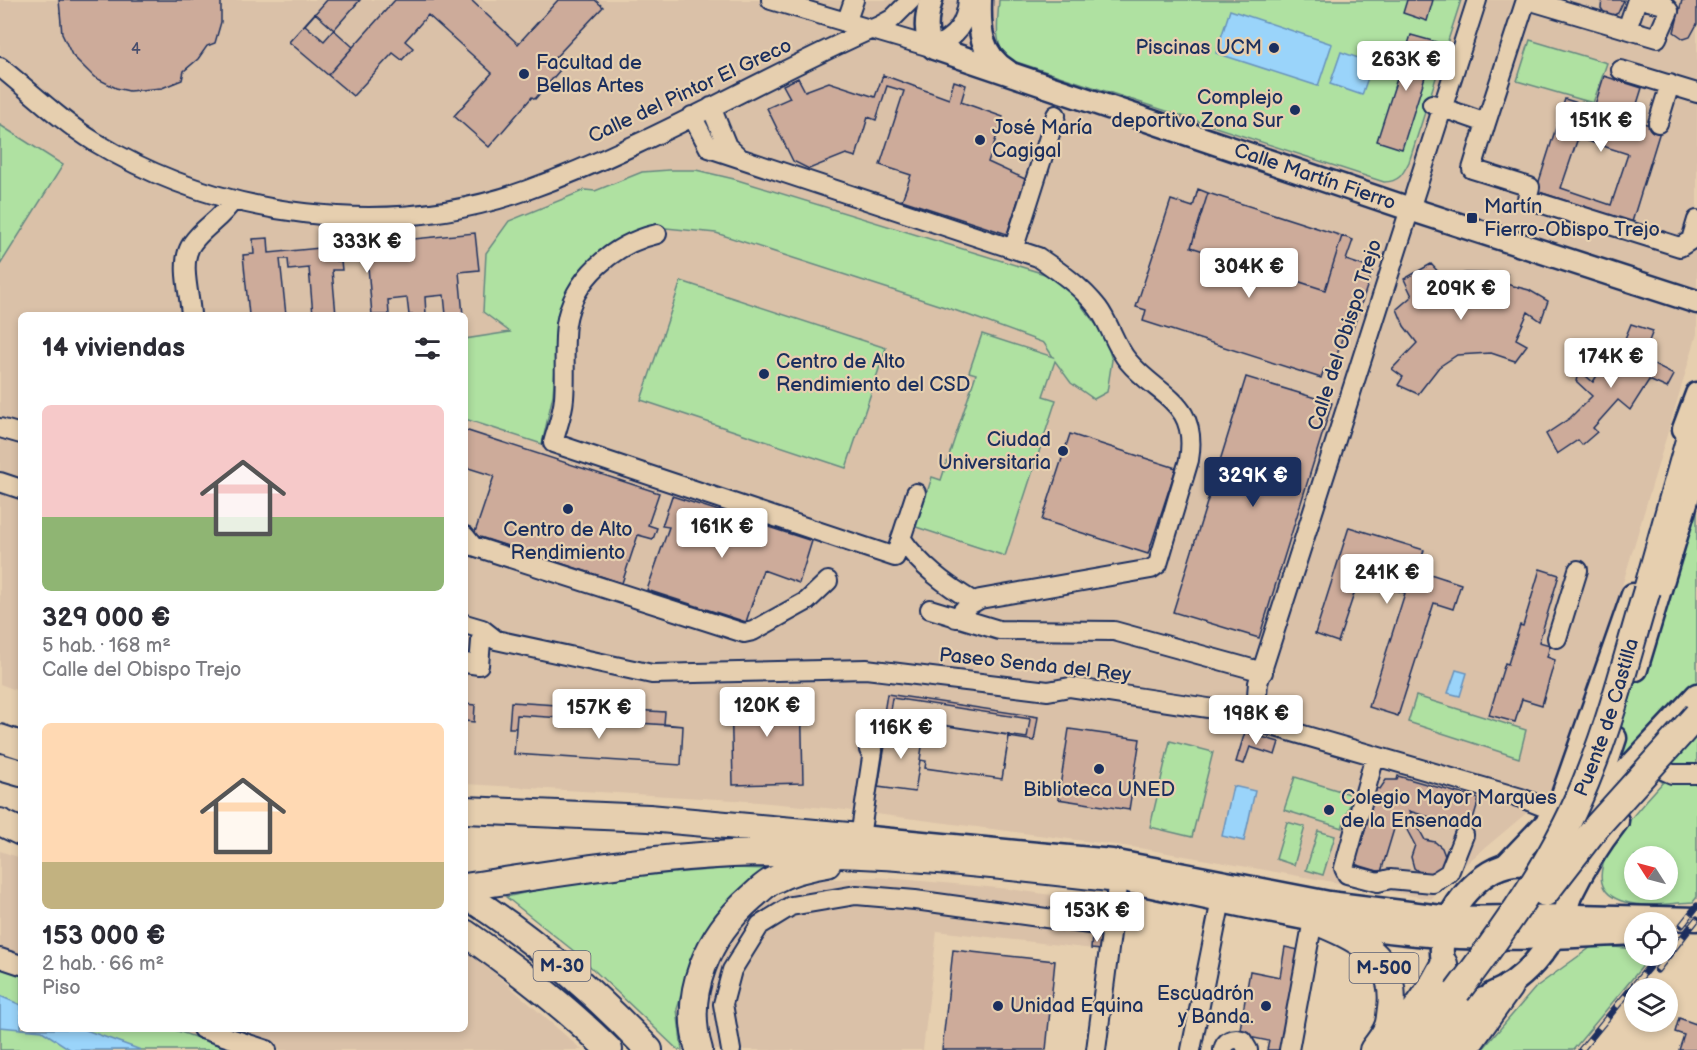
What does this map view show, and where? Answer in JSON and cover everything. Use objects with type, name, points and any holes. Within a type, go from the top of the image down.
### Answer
[{"type":"highway","name":"Puente de Castilla","points":[[1457,992],[1536,881],[1565,827],[1592,768],[1647,590],[1697,412]]},
{"type":"highway","points":[[1417,1046],[1457,992],[1506,945],[1597,826],[1697,715]]},
{"type":"highway","points":[[0,738],[18,744]]},
{"type":"highway","points":[[0,767],[18,772]]},
{"type":"highway","points":[[468,810],[649,818],[860,837]]},
{"type":"highway","points":[[0,822],[18,831]]},
{"type":"highway","points":[[468,886],[634,862],[731,854],[828,854],[932,861],[1118,879]]},
{"type":"highway","points":[[699,1050],[693,1011],[698,978],[711,945],[736,911],[771,880],[803,868],[839,862],[932,861]]},
{"type":"highway","name":"M-30","points":[[468,897],[508,922],[579,980],[649,1050]]},
{"type":"highway","name":"M-500","points":[[1313,920],[1359,942],[1377,956],[1386,971],[1393,994],[1388,1026],[1373,1050]]},
{"type":"highway","name":"M-30","points":[[468,935],[538,985],[571,1012],[609,1050]]},
{"type":"highway","name":"M-500","points":[[1384,1050],[1408,1023],[1432,989],[1444,963]]},
{"type":"highway","points":[[1417,1046],[1499,991]]},
{"type":"highway","points":[[1464,1050],[1499,991]]},
{"type":"main road","points":[[931,0],[928,10],[928,36],[934,48]]},
{"type":"main road","points":[[980,0],[981,38],[985,49],[1003,68],[1021,79]]},
{"type":"main road","name":"Calle Martín Fierro","points":[[934,48],[1410,210],[1697,302]]},
{"type":"main road","points":[[1557,812],[1636,589],[1688,414],[1697,394]]},
{"type":"main road","points":[[1581,876],[1606,765],[1697,466]]},
{"type":"main road","points":[[1507,864],[1557,812],[1601,791],[1624,773],[1697,695]]},
{"type":"main road","points":[[1567,907],[1562,886],[1548,874],[1527,864],[1507,864],[1492,869],[1466,894],[1446,927],[1444,963],[1450,975],[1473,992],[1499,991],[1527,972],[1552,938],[1567,907],[1581,876],[1611,827],[1697,732]]},
{"type":"main road","points":[[860,837],[1112,861],[1446,927],[1567,907],[1697,919]]},
{"type":"main road","points":[[1118,879],[1313,920],[1446,927],[1552,938],[1624,934]]},
{"type":"main road","points":[[1678,930],[1697,928]]},
{"type":"street","points":[[771,0],[934,48],[948,41],[962,26],[968,0]]},
{"type":"street","points":[[834,48],[839,21],[854,0]]},
{"type":"street","name":"Calle del Pintor El Greco","points":[[0,67],[70,125],[126,159],[156,174],[233,200],[320,214],[391,216],[425,214],[525,191],[555,179],[711,107],[892,19],[911,0]]},
{"type":"street","name":"Calle del Obispo Trejo","points":[[1271,724],[1258,711],[1256,702],[1260,678],[1410,210],[1436,106],[1477,0]]},
{"type":"street","points":[[1645,0],[1664,5],[1669,10],[1657,38],[1527,0],[1472,169],[1530,187],[1527,199],[1680,247],[1691,240],[1697,220]]},
{"type":"street","points":[[1627,29],[1637,0]]},
{"type":"street","points":[[1621,70],[1697,93]]},
{"type":"street","points":[[1658,123],[1670,84]]},
{"type":"street","points":[[1436,106],[1486,123]]},
{"type":"street","points":[[711,107],[728,146],[742,160]]},
{"type":"street","points":[[1014,247],[1056,115]]},
{"type":"street","points":[[692,116],[708,147],[1014,247],[1038,257],[1081,290],[1098,308],[1127,360],[1169,396],[1183,412],[1190,427],[1192,442],[1176,511],[1158,564],[1151,569],[1046,586],[974,602],[956,618]]},
{"type":"street","points":[[191,312],[186,264],[189,249],[227,211],[233,200]]},
{"type":"street","points":[[657,234],[619,248],[598,264],[585,280],[573,303],[566,330],[564,399],[553,443],[895,557],[916,493]]},
{"type":"street","points":[[0,428],[18,433]]},
{"type":"street","points":[[0,482],[18,488]]},
{"type":"street","points":[[901,538],[914,558],[950,587],[974,602]]},
{"type":"street","points":[[468,540],[472,546],[744,633],[753,631],[807,601],[828,580]]},
{"type":"street","points":[[1557,638],[1578,570]]},
{"type":"street","points":[[930,609],[999,630],[1114,630],[1260,678]]},
{"type":"street","points":[[468,663],[479,664],[481,631]]},
{"type":"street","name":"Paseo Senda del Rey","points":[[481,631],[652,674],[866,669],[1048,691],[1070,687],[1231,712],[1521,798],[1557,812],[1574,820],[1583,828],[1586,854]]},
{"type":"street","name":"Calle del Obispo Trejo","points":[[1231,712],[1245,703],[1260,678]]},
{"type":"street","points":[[860,837],[873,751],[868,750],[873,727]]},
{"type":"street","points":[[1376,756],[1344,868],[1347,874],[1378,882],[1390,879],[1433,884],[1449,873],[1464,835]]},
{"type":"street","points":[[1663,770],[1672,774],[1697,774]]},
{"type":"street","points":[[1096,1050],[1118,879]]},
{"type":"street","points":[[731,1050],[723,1004],[732,970],[760,925],[791,906],[856,895],[915,900],[1111,927]]},
{"type":"street","points":[[1218,1050],[1192,1048],[1221,900]]},
{"type":"street","points":[[1289,1050],[1313,920]]},
{"type":"street","points":[[0,958],[18,964]]},
{"type":"street","points":[[211,1032],[267,1050]]},
{"type":"street","points":[[1223,1050],[1226,1043],[1233,1039],[1242,1040],[1248,1050]]},
{"type":"shaded area","name":"Ciudad Universitaria","points":[[0,0],[1697,0],[1697,334],[1567,771],[1555,789],[1461,868],[1431,899],[1139,848],[837,809],[735,800],[468,784],[468,312],[18,312],[18,691],[0,684]]},
{"type":"shaded area","points":[[0,851],[18,857],[18,967],[0,958]]},
{"type":"shaded area","points":[[877,877],[1009,889],[1107,903],[1102,950],[937,931],[923,1050],[713,1050],[707,1001],[712,977],[727,941],[747,917],[765,903],[817,880]]},
{"type":"shaded area","points":[[468,953],[491,970],[582,1050],[232,1050],[181,1032],[468,1032]]},
{"type":"green space","name":"Complejo deportivo Zona Sur","points":[[999,0],[1461,0],[1409,162],[1400,176],[1393,181],[1384,182],[1007,59],[998,38]]},
{"type":"green space","points":[[1530,40],[1607,63],[1593,103],[1517,81]]},
{"type":"green space","points":[[0,125],[63,165],[0,265]]},
{"type":"green space","points":[[696,170],[734,179],[1061,279],[1104,335],[1112,360],[1107,392],[1094,399],[1071,383],[1055,361],[1043,396],[1056,400],[1005,556],[916,527],[932,477],[941,480],[976,374],[969,372],[982,334],[1053,357],[1044,343],[957,311],[716,233],[666,228],[617,243],[578,277],[556,356],[553,395],[542,444],[468,420],[468,339],[510,332],[483,312],[486,253],[509,221],[585,190],[595,191],[642,172]]},
{"type":"green space","name":"Centro de Alto Rendimiento del CSD","points":[[681,281],[886,348],[846,468],[641,400]]},
{"type":"green space","points":[[1697,482],[1697,897],[1693,902],[1650,905],[1625,902],[1607,893],[1601,879],[1604,862],[1626,825],[1663,782],[1612,756]]},
{"type":"green space","points":[[1416,696],[1526,730],[1519,758],[1408,722]]},
{"type":"green space","points":[[1170,741],[1213,752],[1192,837],[1150,827]]},
{"type":"green space","points":[[1295,777],[1353,795],[1342,828],[1284,810]]},
{"type":"green space","points":[[1287,822],[1305,827],[1294,865],[1276,859]]},
{"type":"green space","points":[[1318,831],[1335,836],[1323,875],[1306,870]]},
{"type":"green space","points":[[734,868],[770,869],[748,884],[715,915],[694,956],[677,1009],[682,1050],[678,1050],[575,952],[506,897],[577,881]]},
{"type":"green space","points":[[1594,945],[1624,948],[1624,966],[1643,966],[1633,978],[1624,978],[1624,989],[1573,1050],[1482,1050],[1536,987]]},
{"type":"green space","points":[[0,958],[18,967],[18,1032],[181,1032],[232,1050],[0,1050]]},
{"type":"water","name":"Piscinas UCM","points":[[1230,10],[1332,44],[1318,86],[1216,53]]},
{"type":"water","points":[[1341,52],[1373,63],[1362,95],[1330,84]]},
{"type":"water","points":[[1456,670],[1467,673],[1460,696],[1448,693]]},
{"type":"water","points":[[1233,786],[1255,791],[1244,841],[1222,836]]},
{"type":"water","points":[[0,996],[18,1004],[18,1029],[0,1027]]},
{"type":"water","points":[[44,1032],[91,1032],[141,1050],[71,1050]]},
{"type":"building","points":[[59,0],[221,0],[221,22],[215,43],[207,46],[198,59],[184,71],[182,80],[162,88],[129,91],[116,88],[94,77],[72,55],[62,34]]},
{"type":"building","points":[[327,0],[360,0],[324,41],[305,25]]},
{"type":"building","name":"Facultad de Bellas Artes","points":[[395,0],[471,0],[518,44],[558,0],[595,0],[603,7],[551,62],[560,70],[535,99],[532,97],[489,147],[454,116],[492,73],[428,15],[405,41],[413,48],[402,60],[393,53],[353,96],[328,75]]},
{"type":"building","points":[[1407,0],[1433,0],[1427,21],[1403,13]]},
{"type":"building","points":[[1602,0],[1624,0],[1618,13],[1612,16],[1605,14],[1601,8]]},
{"type":"building","points":[[1682,0],[1697,0],[1697,24],[1690,37],[1684,39],[1674,32]]},
{"type":"building","points":[[315,13],[353,47],[328,75],[289,42]]},
{"type":"building","points":[[1411,35],[1436,42],[1402,149],[1377,141]]},
{"type":"building","points":[[883,75],[949,99],[954,81],[966,85],[961,102],[1003,117],[988,162],[1025,179],[1007,234],[902,200],[911,175],[880,165],[904,91],[887,86],[876,120],[868,117],[856,157],[846,154],[809,169],[793,161],[767,108],[790,98],[783,85],[798,78],[805,91],[829,82],[875,97]]},
{"type":"building","points":[[1604,76],[1642,88],[1632,120],[1661,128],[1632,222],[1536,191],[1565,99],[1594,108]],"holes":[[[1578,138],[1628,154],[1611,205],[1561,188]]]},
{"type":"building","points":[[1198,189],[1208,193],[1191,247],[1325,290],[1342,236],[1353,240],[1346,260],[1373,269],[1352,331],[1345,329],[1332,371],[1324,369],[1321,378],[1143,321],[1146,310],[1136,307],[1171,200],[1193,207]]},
{"type":"building","points":[[1208,193],[1342,236],[1325,290],[1191,247]]},
{"type":"building","points":[[475,233],[479,270],[459,272],[463,312],[446,312],[444,295],[425,297],[426,312],[409,312],[407,298],[388,300],[389,312],[372,312],[367,254],[336,257],[336,261],[341,261],[342,270],[332,270],[336,312],[313,312],[309,268],[289,270],[288,259],[280,259],[286,312],[249,312],[243,255],[254,254],[253,239],[268,238],[269,253]]},
{"type":"building","points":[[1431,264],[1443,277],[1466,273],[1507,274],[1502,283],[1529,290],[1548,301],[1541,321],[1528,312],[1516,339],[1527,345],[1515,361],[1491,353],[1457,355],[1439,367],[1418,394],[1398,385],[1403,377],[1392,369],[1417,343],[1404,326],[1397,309],[1412,296],[1404,279]]},
{"type":"building","points":[[1631,324],[1653,331],[1642,359],[1674,375],[1667,388],[1649,380],[1630,410],[1618,400],[1593,428],[1597,432],[1582,445],[1578,440],[1557,454],[1546,434],[1570,418],[1592,396],[1576,381],[1579,370],[1593,382],[1611,353],[1617,358]]},
{"type":"building","points":[[1246,377],[1332,403],[1259,638],[1173,612]]},
{"type":"building","name":"Centro de Alto Rendimiento","points":[[468,431],[659,493],[648,525],[657,528],[653,539],[638,535],[622,583],[474,535],[494,476],[468,468]]},
{"type":"building","points":[[1070,434],[1176,468],[1148,554],[1042,520]]},
{"type":"building","points":[[672,496],[812,541],[799,583],[763,570],[746,622],[647,590],[669,527],[662,526]]},
{"type":"building","points":[[1349,527],[1424,550],[1418,570],[1461,584],[1453,609],[1434,603],[1398,716],[1369,707],[1405,593],[1359,579],[1338,642],[1315,634]]},
{"type":"building","points":[[1540,569],[1559,575],[1539,642],[1550,645],[1547,657],[1555,660],[1542,705],[1522,699],[1515,722],[1489,715],[1505,663],[1508,664],[1520,625],[1523,626]]},
{"type":"building","points":[[801,690],[803,783],[733,785],[731,692]]},
{"type":"building","points":[[887,694],[1038,717],[1034,741],[1009,737],[1002,779],[925,768],[926,761],[920,760],[915,792],[878,787],[889,720],[883,719]]},
{"type":"building","points":[[892,698],[1030,719],[1027,738],[889,717]]},
{"type":"building","points":[[511,702],[665,712],[664,724],[683,726],[681,765],[514,754],[516,728],[509,728]]},
{"type":"building","points":[[468,704],[475,705],[474,722],[468,721]]},
{"type":"building","points":[[517,715],[683,726],[681,765],[514,754]]},
{"type":"building","points":[[889,717],[1009,735],[1002,779],[925,768],[926,761],[920,760],[924,734],[888,728]]},
{"type":"building","points":[[888,728],[924,734],[915,792],[878,787]]},
{"type":"building","name":"Biblioteca UNED","points":[[1069,729],[1140,739],[1129,810],[1058,799]]},
{"type":"building","points":[[1245,732],[1279,742],[1275,755],[1250,747],[1244,764],[1236,762]]},
{"type":"building","points":[[1398,776],[1479,799],[1470,829],[1409,811],[1425,840],[1435,842],[1442,848],[1445,856],[1442,875],[1422,874],[1414,868],[1411,857],[1415,845],[1400,817],[1397,819],[1381,872],[1354,864],[1376,788],[1380,789],[1386,780],[1397,780]]},
{"type":"building","points":[[1092,936],[1104,937],[1102,950],[1091,949]]},
{"type":"building","name":"Escuadrón y Banda.","points":[[1285,947],[1299,950],[1281,1050],[1267,1050],[1269,1041],[1239,1035],[1250,971],[1280,977]]},
{"type":"building","name":"Unidad Equina","points":[[953,950],[1055,961],[1046,1050],[942,1050]]},
{"type":"building","points":[[1679,1018],[1696,1024],[1697,1020],[1697,1050],[1679,1050],[1684,1035],[1675,1032],[1678,1032]]},
{"type":"railway","points":[[1682,925],[1697,906]]},
{"type":"railway","points":[[1657,970],[1697,919]]},
{"type":"railway","points":[[1581,1050],[1650,966]]},
{"type":"place","name":"Piscinas UCM","points":[[1274,48]]},
{"type":"place","name":"Facultad de Bellas Artes","points":[[524,74]]},
{"type":"place","name":"Complejo deportivo Zona Sur","points":[[1295,110]]},
{"type":"place","name":"José María Cagigal","points":[[980,140]]},
{"type":"place","name":"Martín Fierro-Obispo Trejo","points":[[1472,218]]},
{"type":"place","name":"Centro de Alto Rendimiento del CSD","points":[[764,374]]},
{"type":"place","name":"Ciudad Universitaria","points":[[1063,451]]},
{"type":"place","name":"Centro de Alto Rendimiento","points":[[568,509]]},
{"type":"place","name":"Biblioteca UNED","points":[[1099,769]]},
{"type":"place","name":"Colegio Mayor Marques de la Ensenada","points":[[1329,810]]},
{"type":"place","name":"Unidad Equina","points":[[998,1006]]},
{"type":"place","name":"Escuadrón y Banda.","points":[[1266,1006]]}]
